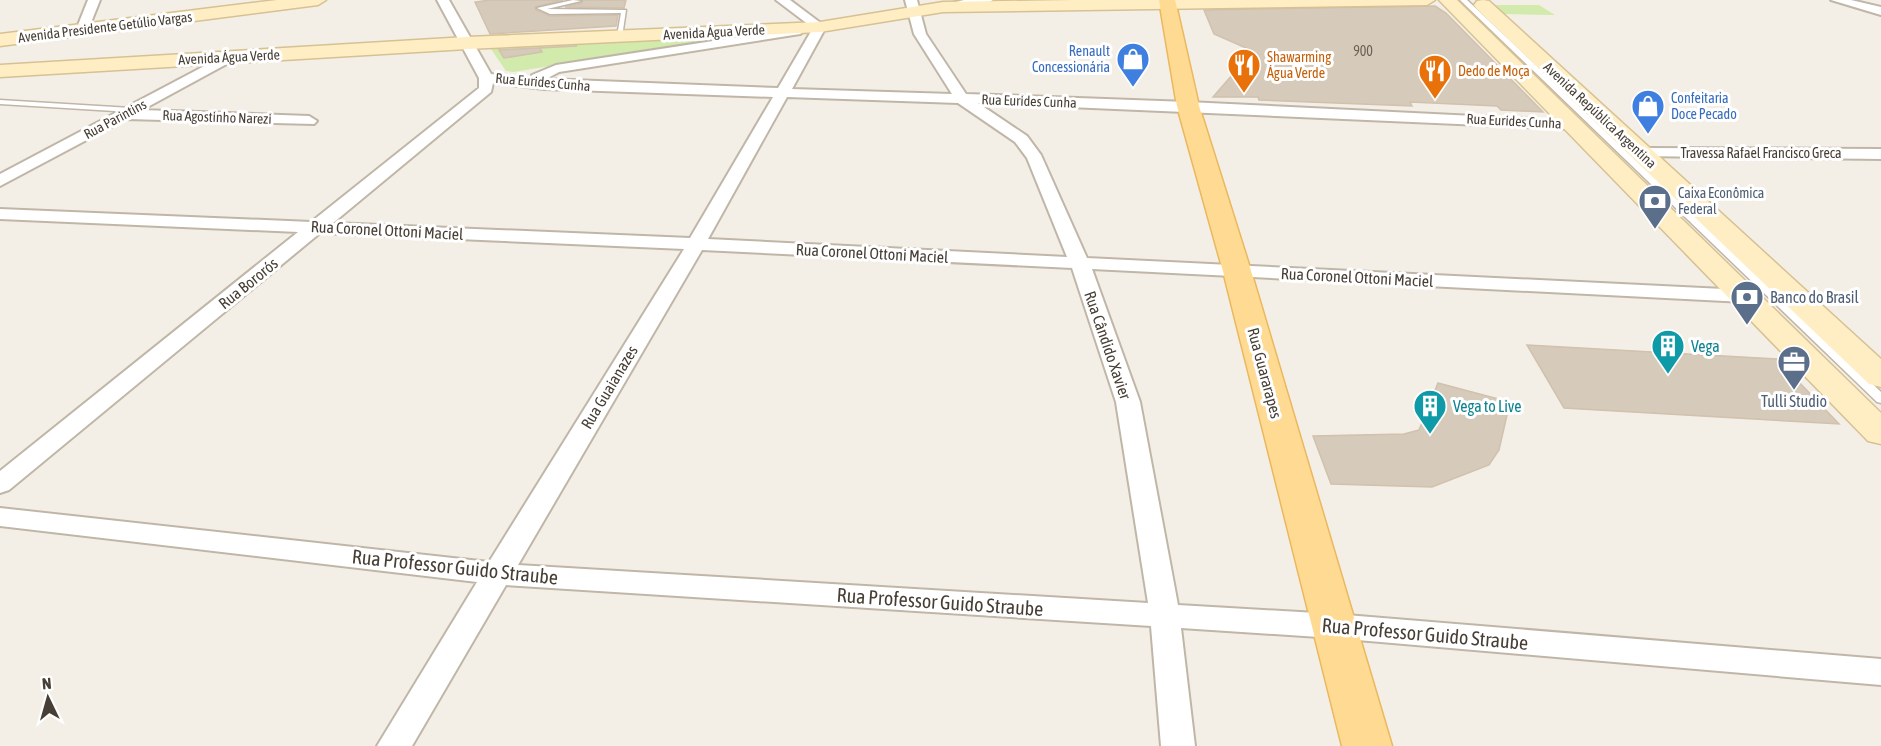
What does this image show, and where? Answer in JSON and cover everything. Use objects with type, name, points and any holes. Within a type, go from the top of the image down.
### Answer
[{"type":"main road","name":"Avenida Presidente Getúlio Vargas","points":[[0,40],[318,0]]},
{"type":"main road","name":"Avenida Água Verde","points":[[0,71],[229,57],[469,47],[510,41],[820,27],[913,6],[943,7],[1006,3],[1428,0]]},
{"type":"main road","name":"Avenida República Argentina","points":[[1447,0],[1881,433]]},
{"type":"main road","name":"Avenida República Argentina","points":[[1478,0],[1881,376]]},
{"type":"main road","name":"Rua Guararapes","points":[[1168,2],[1188,106],[1237,271],[1367,746]]},
{"type":"street","points":[[82,30],[94,0]]},
{"type":"street","points":[[443,0],[486,78]]},
{"type":"street","points":[[782,0],[820,27]]},
{"type":"street","points":[[943,7],[987,0]]},
{"type":"street","points":[[1837,0],[1881,11]]},
{"type":"street","name":"Rua Cândido Xavier","points":[[913,6],[920,34],[962,99],[1021,139],[1029,148],[1080,264],[1128,402],[1165,616],[1178,746]]},
{"type":"street","points":[[544,85],[537,78],[556,69],[820,27]]},
{"type":"street","name":"Rua Guaianazes","points":[[394,746],[696,244],[779,94],[820,27]]},
{"type":"street","name":"Rua Parintins","points":[[0,180],[229,57]]},
{"type":"street","name":"Rua Eurides Cunha","points":[[486,78],[544,85],[1188,106],[1572,124]]},
{"type":"street","name":"Rua Bororós","points":[[0,484],[486,89],[486,78]]},
{"type":"street","name":"Rua Agostinho Narezi","points":[[128,112],[309,121]]},
{"type":"street","name":"Travessa Rafael Francisco Greca","points":[[1642,153],[1881,154]]},
{"type":"street","name":"Rua Coronel Ottoni Maciel","points":[[0,214],[696,244],[1744,296]]},
{"type":"street","name":"Rua Professor Guido Straube","points":[[0,517],[498,574],[1334,626],[1881,672]]},
{"type":"lane","points":[[1463,0],[1881,399]]},
{"type":"lane","points":[[578,1],[540,8],[550,12],[624,11],[621,36]]},
{"type":"lane","points":[[0,102],[128,112]]},
{"type":"green space","points":[[1492,5],[1539,5],[1555,15],[1503,14]]},
{"type":"green space","points":[[750,34],[513,72],[506,71],[491,49],[495,46]]},
{"type":"building","points":[[563,0],[535,7],[536,10],[550,16],[618,15],[616,26],[490,34],[475,2]]},
{"type":"building","points":[[583,0],[626,0],[624,8],[565,7],[582,3]]},
{"type":"building","points":[[1435,6],[1446,13],[1543,112],[1501,110],[1497,106],[1410,102],[1412,106],[1259,100],[1258,97],[1213,97],[1253,51],[1214,34],[1204,10]]},
{"type":"building","points":[[577,46],[540,48],[542,52],[504,58],[499,50]]},
{"type":"building","name":"Vega","points":[[1527,345],[1777,359],[1839,424],[1564,408]]},
{"type":"building","name":"Vega to Live","points":[[1438,383],[1510,402],[1499,450],[1489,465],[1432,487],[1331,484],[1313,436],[1404,434],[1419,430]]},
{"type":"place","name":"Renault Concessionária","points":[[1133,88]]},
{"type":"place","name":"Shawarming Água Verde","points":[[1244,94]]},
{"type":"place","name":"Dedo de Moça","points":[[1435,100]]},
{"type":"place","name":"Confeitaria Doce Pecado","points":[[1648,135]]},
{"type":"place","name":"Caixa Econômica Federal","points":[[1655,230]]},
{"type":"place","name":"Banco do Brasil","points":[[1747,326]]},
{"type":"place","name":"Vega","points":[[1668,375]]},
{"type":"place","name":"Tulli Studio","points":[[1794,391]]},
{"type":"place","name":"Vega to Live","points":[[1430,435]]}]
